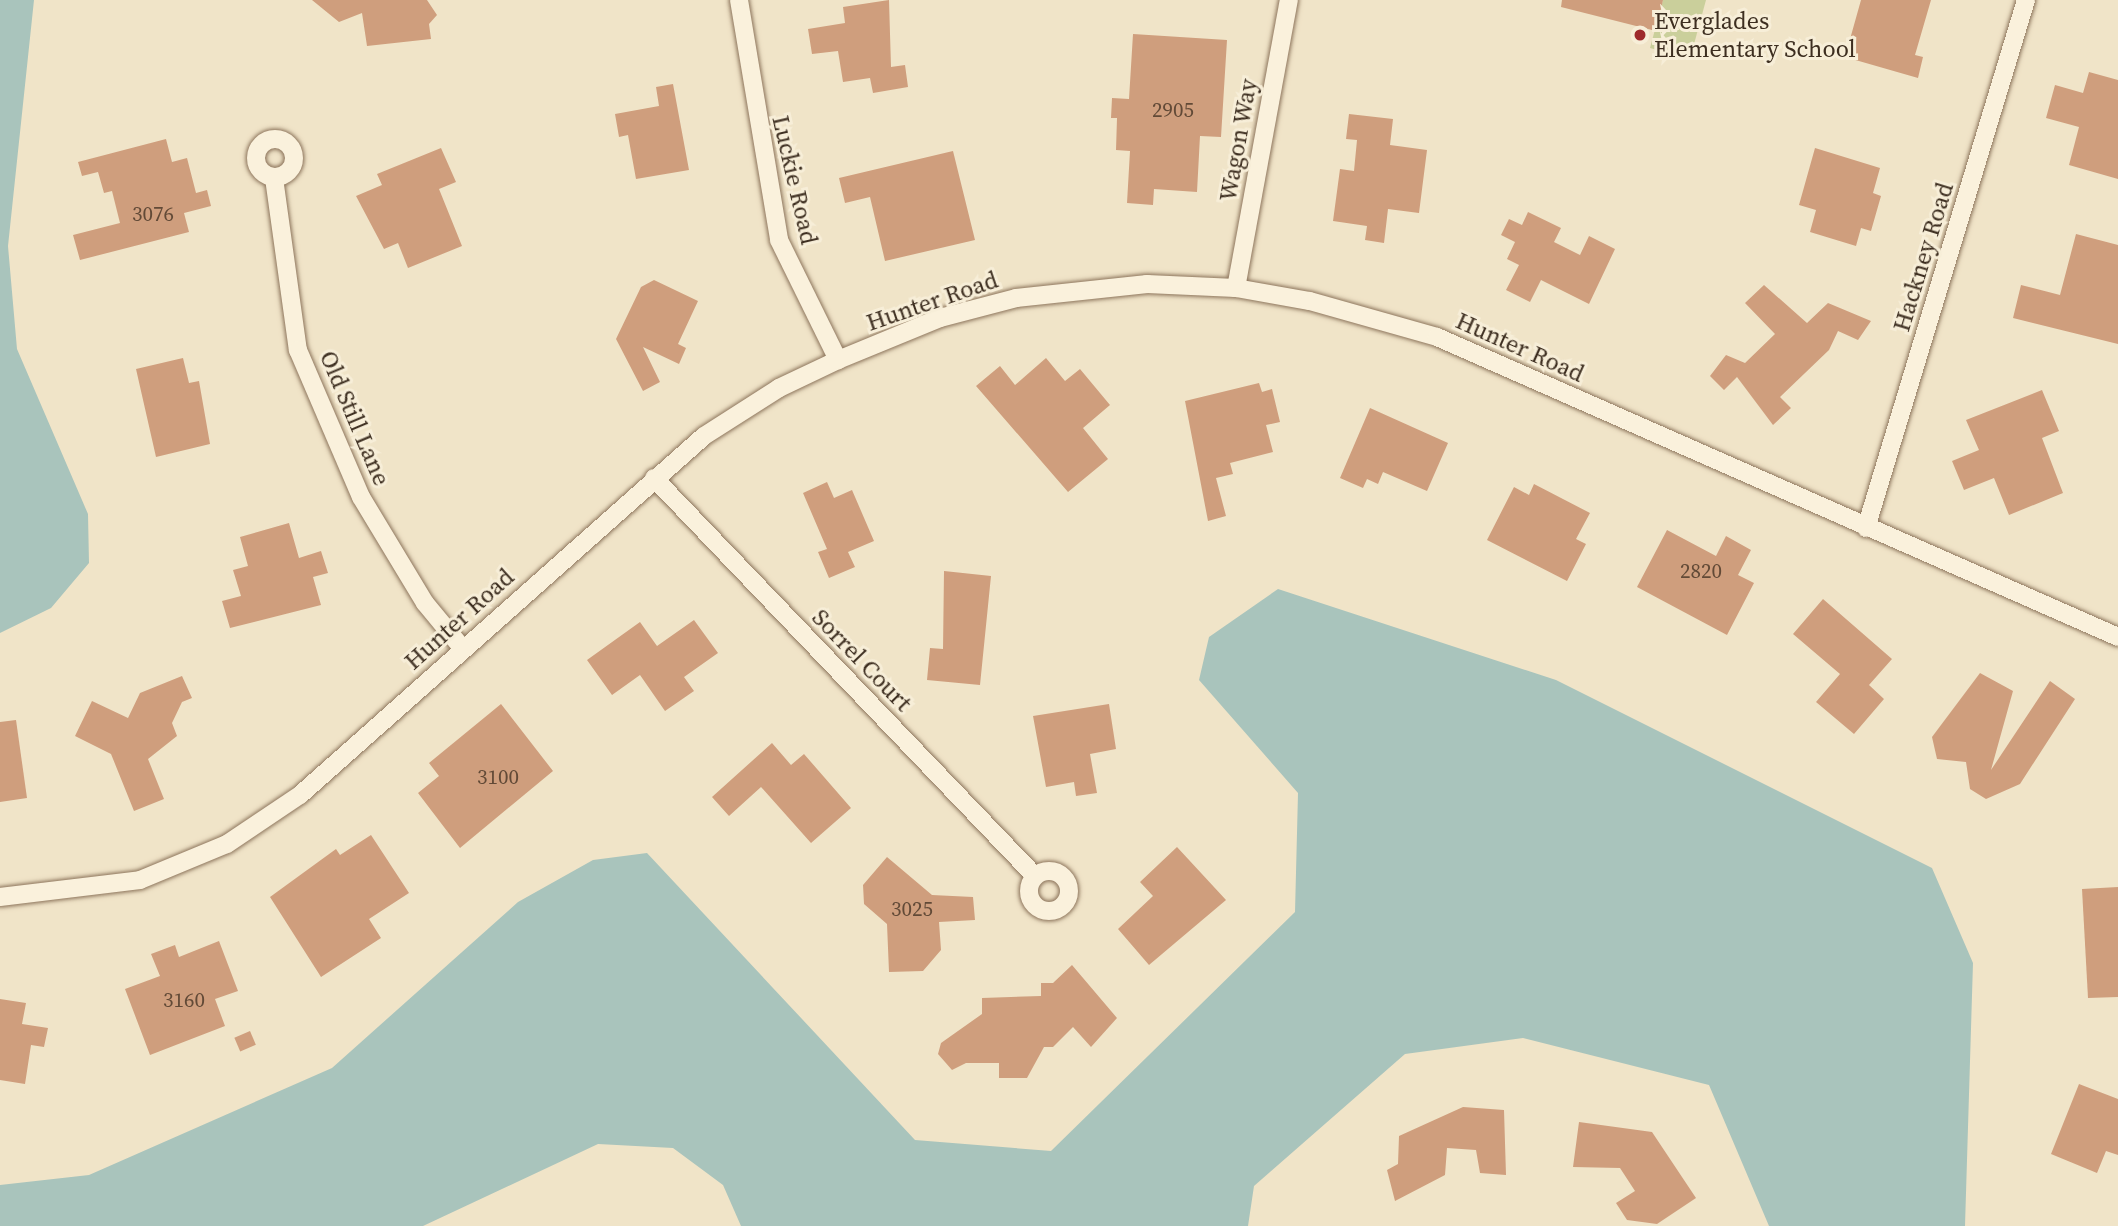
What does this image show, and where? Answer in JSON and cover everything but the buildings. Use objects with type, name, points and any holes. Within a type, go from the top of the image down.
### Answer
[{"type":"street","name":"Luckie Road","points":[[739,0],[779,240],[838,360]]},
{"type":"street","name":"Wagon Way","points":[[1236,288],[1289,0]]},
{"type":"street","name":"Hackney Road","points":[[1866,528],[2026,0]]},
{"type":"street","name":"Old Still Lane","points":[[274,178],[298,350],[361,497],[425,603],[463,649]]},
{"type":"street","name":"Hunter Road","points":[[0,897],[140,880],[227,844],[300,794],[654,478],[779,388],[838,360],[940,318],[1016,299],[1147,284],[1236,288],[1310,300],[1437,337],[1866,528],[2118,636]]},
{"type":"street","name":"Sorrel Court","points":[[654,478],[1035,876]]},
{"type":"green space","points":[[1663,0],[1706,0],[1690,59],[1650,48]]},
{"type":"water","points":[[0,0],[34,0],[8,246],[17,349],[88,514],[89,563],[51,608],[0,633]]},
{"type":"water","points":[[1278,589],[1556,680],[1932,868],[1973,963],[1965,1226],[1769,1226],[1709,1085],[1523,1038],[1405,1054],[1254,1186],[1248,1226],[741,1226],[723,1185],[673,1148],[598,1144],[423,1226],[0,1226],[0,1185],[89,1175],[332,1068],[518,902],[593,860],[647,853],[915,1140],[1051,1151],[1295,912],[1298,793],[1199,680],[1209,637]]},
{"type":"place","name":"Everglades Elementary School","points":[[1640,35]]}]
